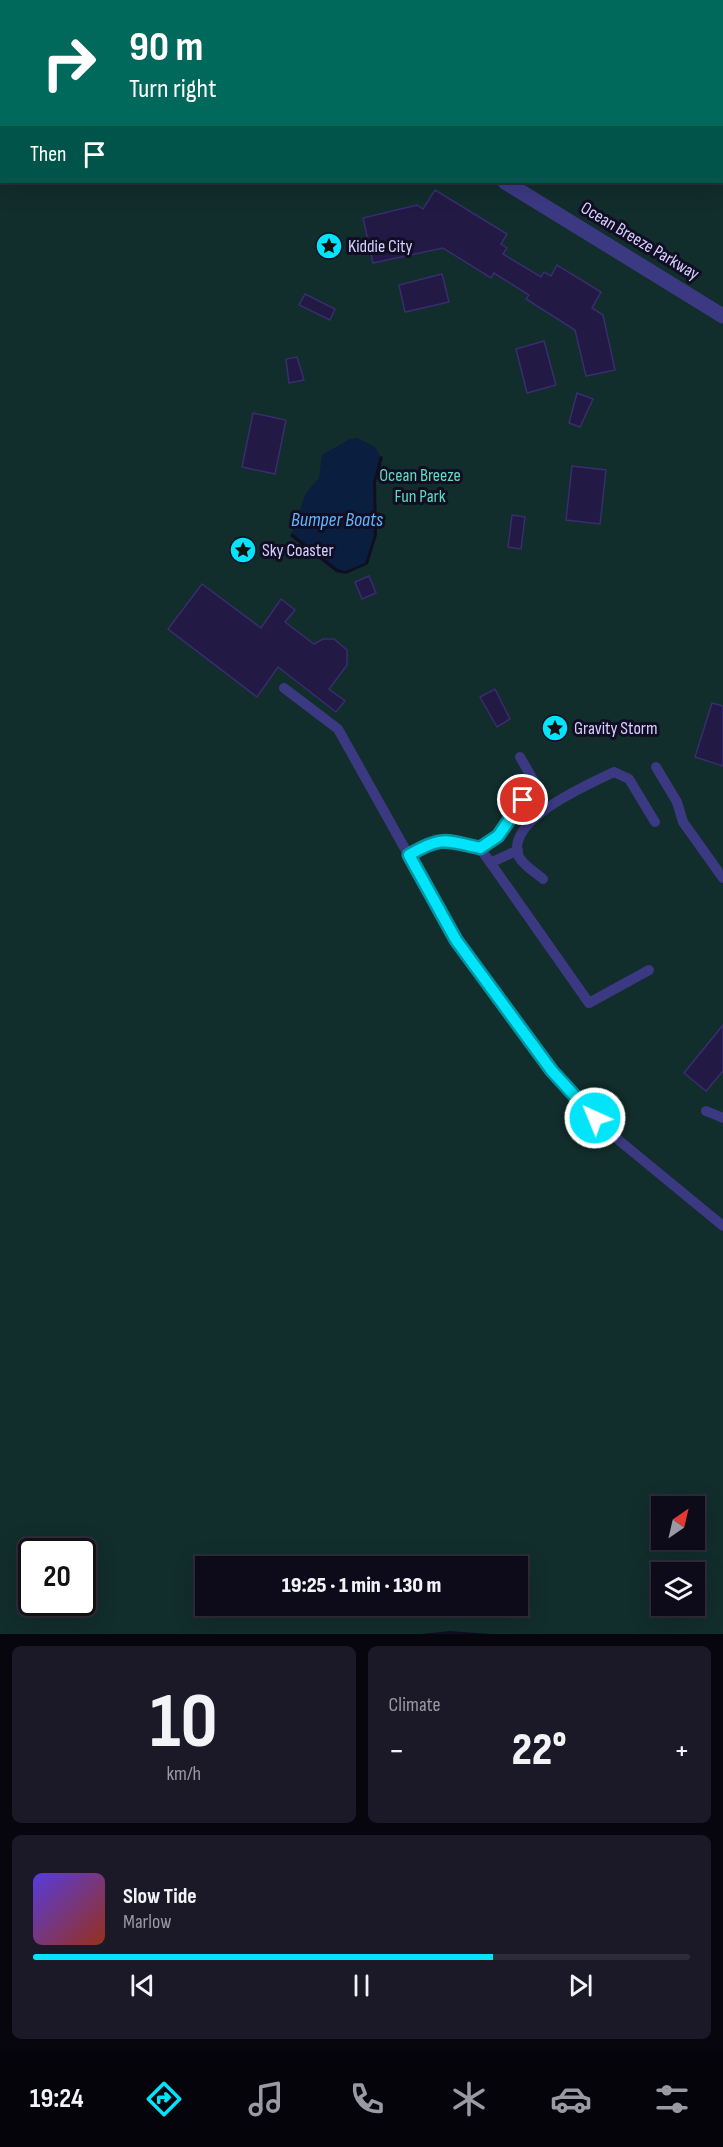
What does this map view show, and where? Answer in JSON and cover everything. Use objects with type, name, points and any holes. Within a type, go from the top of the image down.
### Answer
[{"type":"street","name":"Ocean Breeze Parkway","points":[[508,183],[723,316]]},
{"type":"lane","points":[[284,688],[338,729],[456,940],[565,1087],[610,1133],[723,1226]]},
{"type":"lane","points":[[480,848],[498,836],[523,800],[538,788],[520,757]]},
{"type":"lane","points":[[657,767],[677,802],[683,822],[723,878]]},
{"type":"lane","points":[[543,879],[525,865],[518,850],[522,834],[540,812],[614,772],[629,779],[655,822]]},
{"type":"lane","points":[[409,855],[431,842],[445,840],[480,848],[589,1003],[649,970]]},
{"type":"lane","points":[[490,863],[518,850]]},
{"type":"lane","points":[[706,1111],[723,1118]]},
{"type":"green space","name":"Ocean Breeze Fun Park","points":[[0,183],[723,183],[723,1634],[490,1634],[450,1631],[422,1634],[0,1634]]},
{"type":"water","name":"Bumper Boats","points":[[357,438],[375,447],[380,456],[373,482],[374,535],[365,563],[345,571],[338,569],[292,533],[306,493],[319,478],[322,455],[350,439]]},
{"type":"pier","points":[[380,456],[383,457],[376,482],[377,535],[368,564],[346,574],[336,572],[290,536],[292,533],[338,569],[345,571],[365,563],[374,535],[373,482]]},
{"type":"building","points":[[435,190],[507,234],[501,244],[507,248],[503,254],[541,277],[544,272],[551,276],[557,265],[601,292],[592,308],[603,315],[615,370],[586,376],[575,330],[526,299],[529,295],[494,273],[491,278],[443,248],[373,263],[363,218],[417,205],[423,209]]},
{"type":"building","points":[[442,274],[449,302],[405,312],[399,285]]},
{"type":"building","points":[[305,294],[335,309],[330,320],[299,305]]},
{"type":"building","points":[[544,341],[556,385],[527,393],[516,349]]},
{"type":"building","points":[[297,357],[304,380],[289,383],[286,359]]},
{"type":"building","points":[[577,393],[593,399],[580,427],[569,423]]},
{"type":"building","points":[[253,413],[286,420],[275,474],[242,467]]},
{"type":"building","points":[[572,466],[606,470],[600,524],[566,520]]},
{"type":"building","points":[[512,515],[525,517],[521,549],[508,547]]},
{"type":"building","points":[[369,576],[376,593],[362,599],[355,582]]},
{"type":"building","points":[[202,584],[261,628],[281,599],[295,610],[285,622],[314,644],[323,639],[334,639],[347,650],[347,665],[329,689],[345,701],[336,712],[278,667],[257,697],[168,629]]},
{"type":"building","points":[[495,689],[510,719],[497,727],[480,697]]},
{"type":"building","points":[[712,703],[723,706],[723,766],[695,757]]},
{"type":"building","points":[[723,1025],[723,1071],[706,1091],[684,1073]]},
{"type":"place","name":"Kiddie City","points":[[329,246]]},
{"type":"place","name":"Sky Coaster","points":[[243,550]]},
{"type":"place","name":"Gravity Storm","points":[[555,728]]},
{"type":"route","points":[[523,800],[498,836],[480,848],[445,840],[431,842],[409,855],[456,940],[552,1071],[595,1118]]}]
